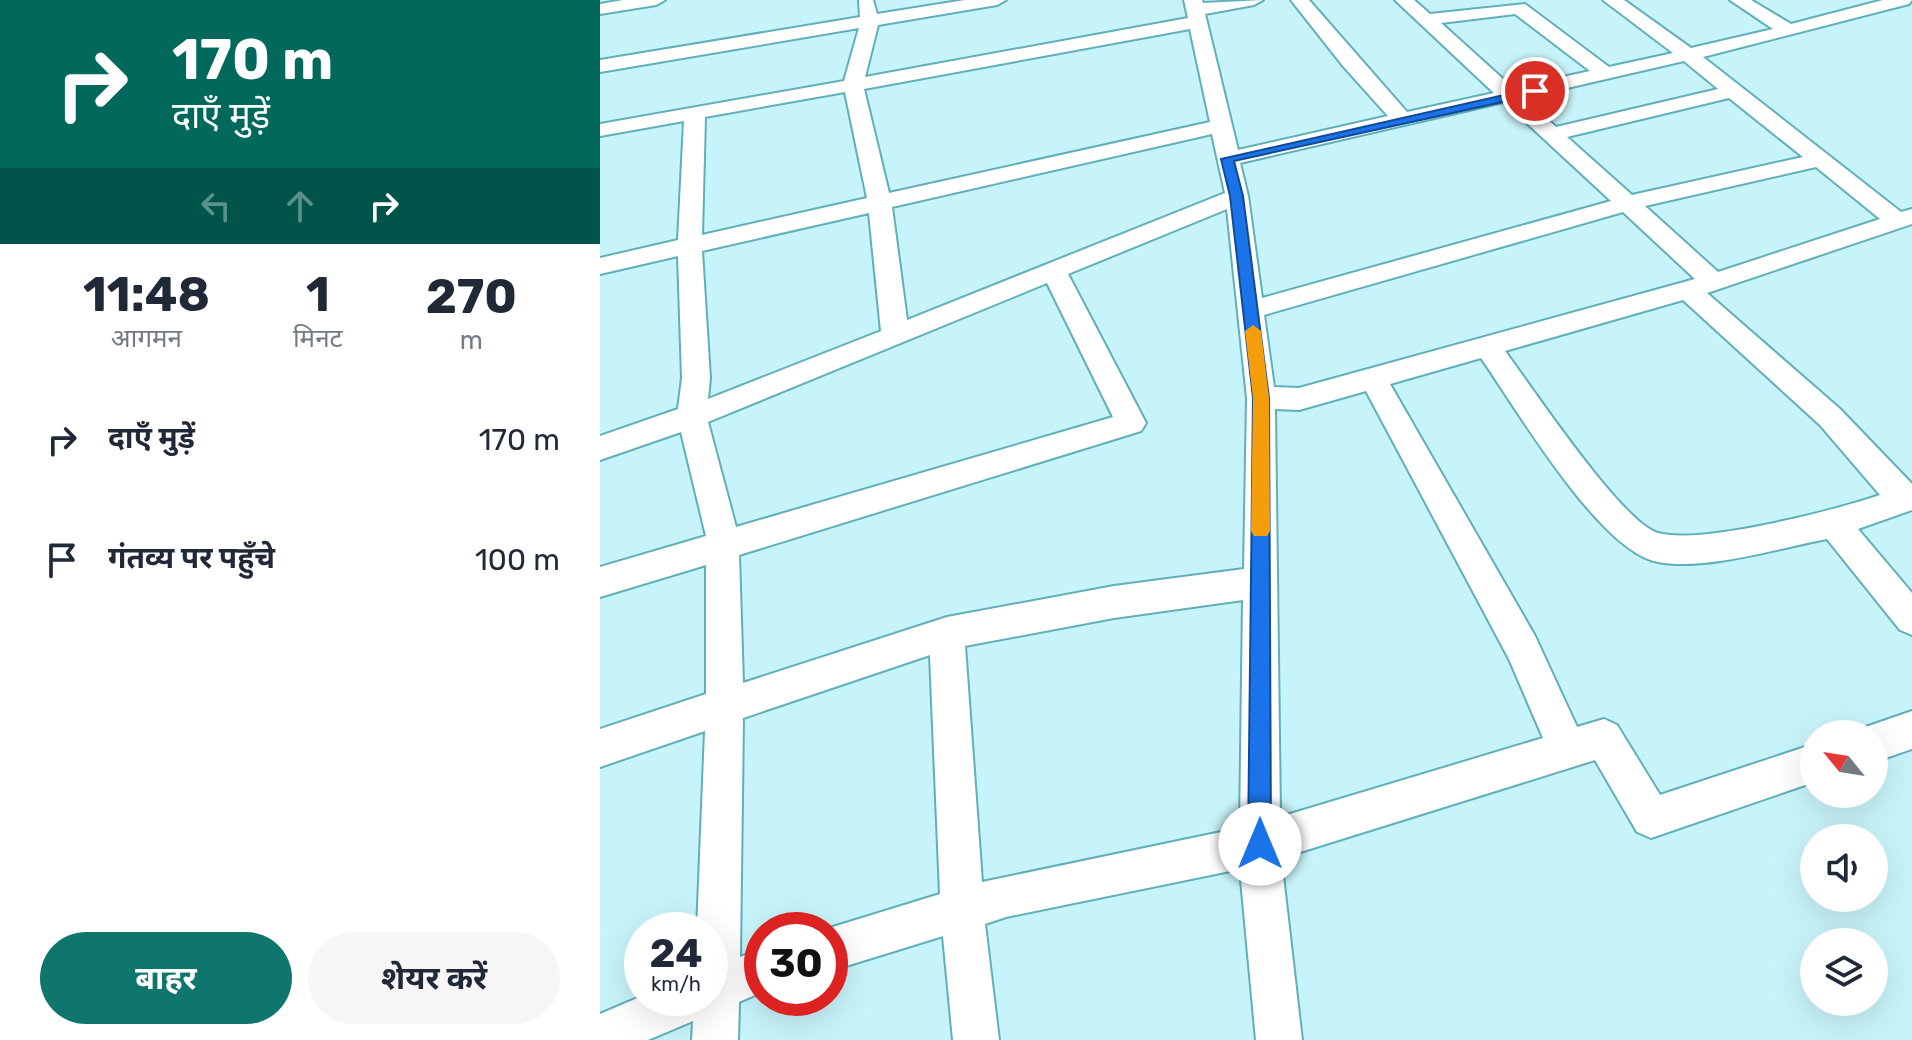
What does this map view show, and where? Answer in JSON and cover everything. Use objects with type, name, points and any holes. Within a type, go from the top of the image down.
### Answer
[{"type":"street","points":[[600,9],[656,0]]},
{"type":"street","points":[[600,66],[868,10],[997,0]]},
{"type":"street","points":[[600,130],[853,85],[1254,0]]},
{"type":"street","points":[[1300,0],[1350,62],[1403,120]]},
{"type":"street","points":[[1404,0],[1628,203],[1701,286],[1908,498],[1834,524],[1695,550],[1657,548],[1637,539],[1599,502],[1487,346]]},
{"type":"street","points":[[1612,0],[1688,55],[1817,160],[1905,219]]},
{"type":"street","points":[[1739,0],[1789,31]]},
{"type":"street","points":[[1227,159],[1511,97],[1789,31],[1903,0]]},
{"type":"street","points":[[1824,5],[1843,16]]},
{"type":"street","points":[[1425,20],[1519,8],[1606,74]]},
{"type":"street","points":[[868,10],[853,85],[880,205],[895,335]]},
{"type":"street","points":[[1195,11],[1237,196],[1261,398],[1260,844],[1279,1040]]},
{"type":"street","points":[[1552,134],[1733,91]]},
{"type":"street","points":[[695,113],[690,246],[696,378],[692,416],[722,535],[725,707],[712,912]]},
{"type":"street","points":[[600,266],[1220,126]]},
{"type":"street","points":[[1251,310],[1628,203],[1817,160]]},
{"type":"street","points":[[600,448],[692,416],[1237,196]]},
{"type":"street","points":[[1261,398],[1299,399],[1701,286],[1905,219]]},
{"type":"street","points":[[600,582],[1131,423],[1054,271]]},
{"type":"street","points":[[1373,378],[1522,648],[1567,749]]},
{"type":"street","points":[[1834,524],[1912,619]]},
{"type":"street","points":[[600,748],[947,633],[1114,602],[1261,582]]},
{"type":"street","points":[[947,633],[962,909],[976,1040]]},
{"type":"street","points":[[1888,738],[1912,730]]},
{"type":"street","points":[[848,944],[1006,896],[1260,844],[1604,738],[1651,818],[1800,768]]},
{"type":"street","points":[[600,1037],[650,1016]]},
{"type":"street","points":[[711,1016],[715,1040]]},
{"type":"slow traffic","points":[[1253,331],[1261,398],[1261,531]]},
{"type":"route","points":[[1260,844],[1261,398],[1237,196],[1227,159],[1535,91]]}]
